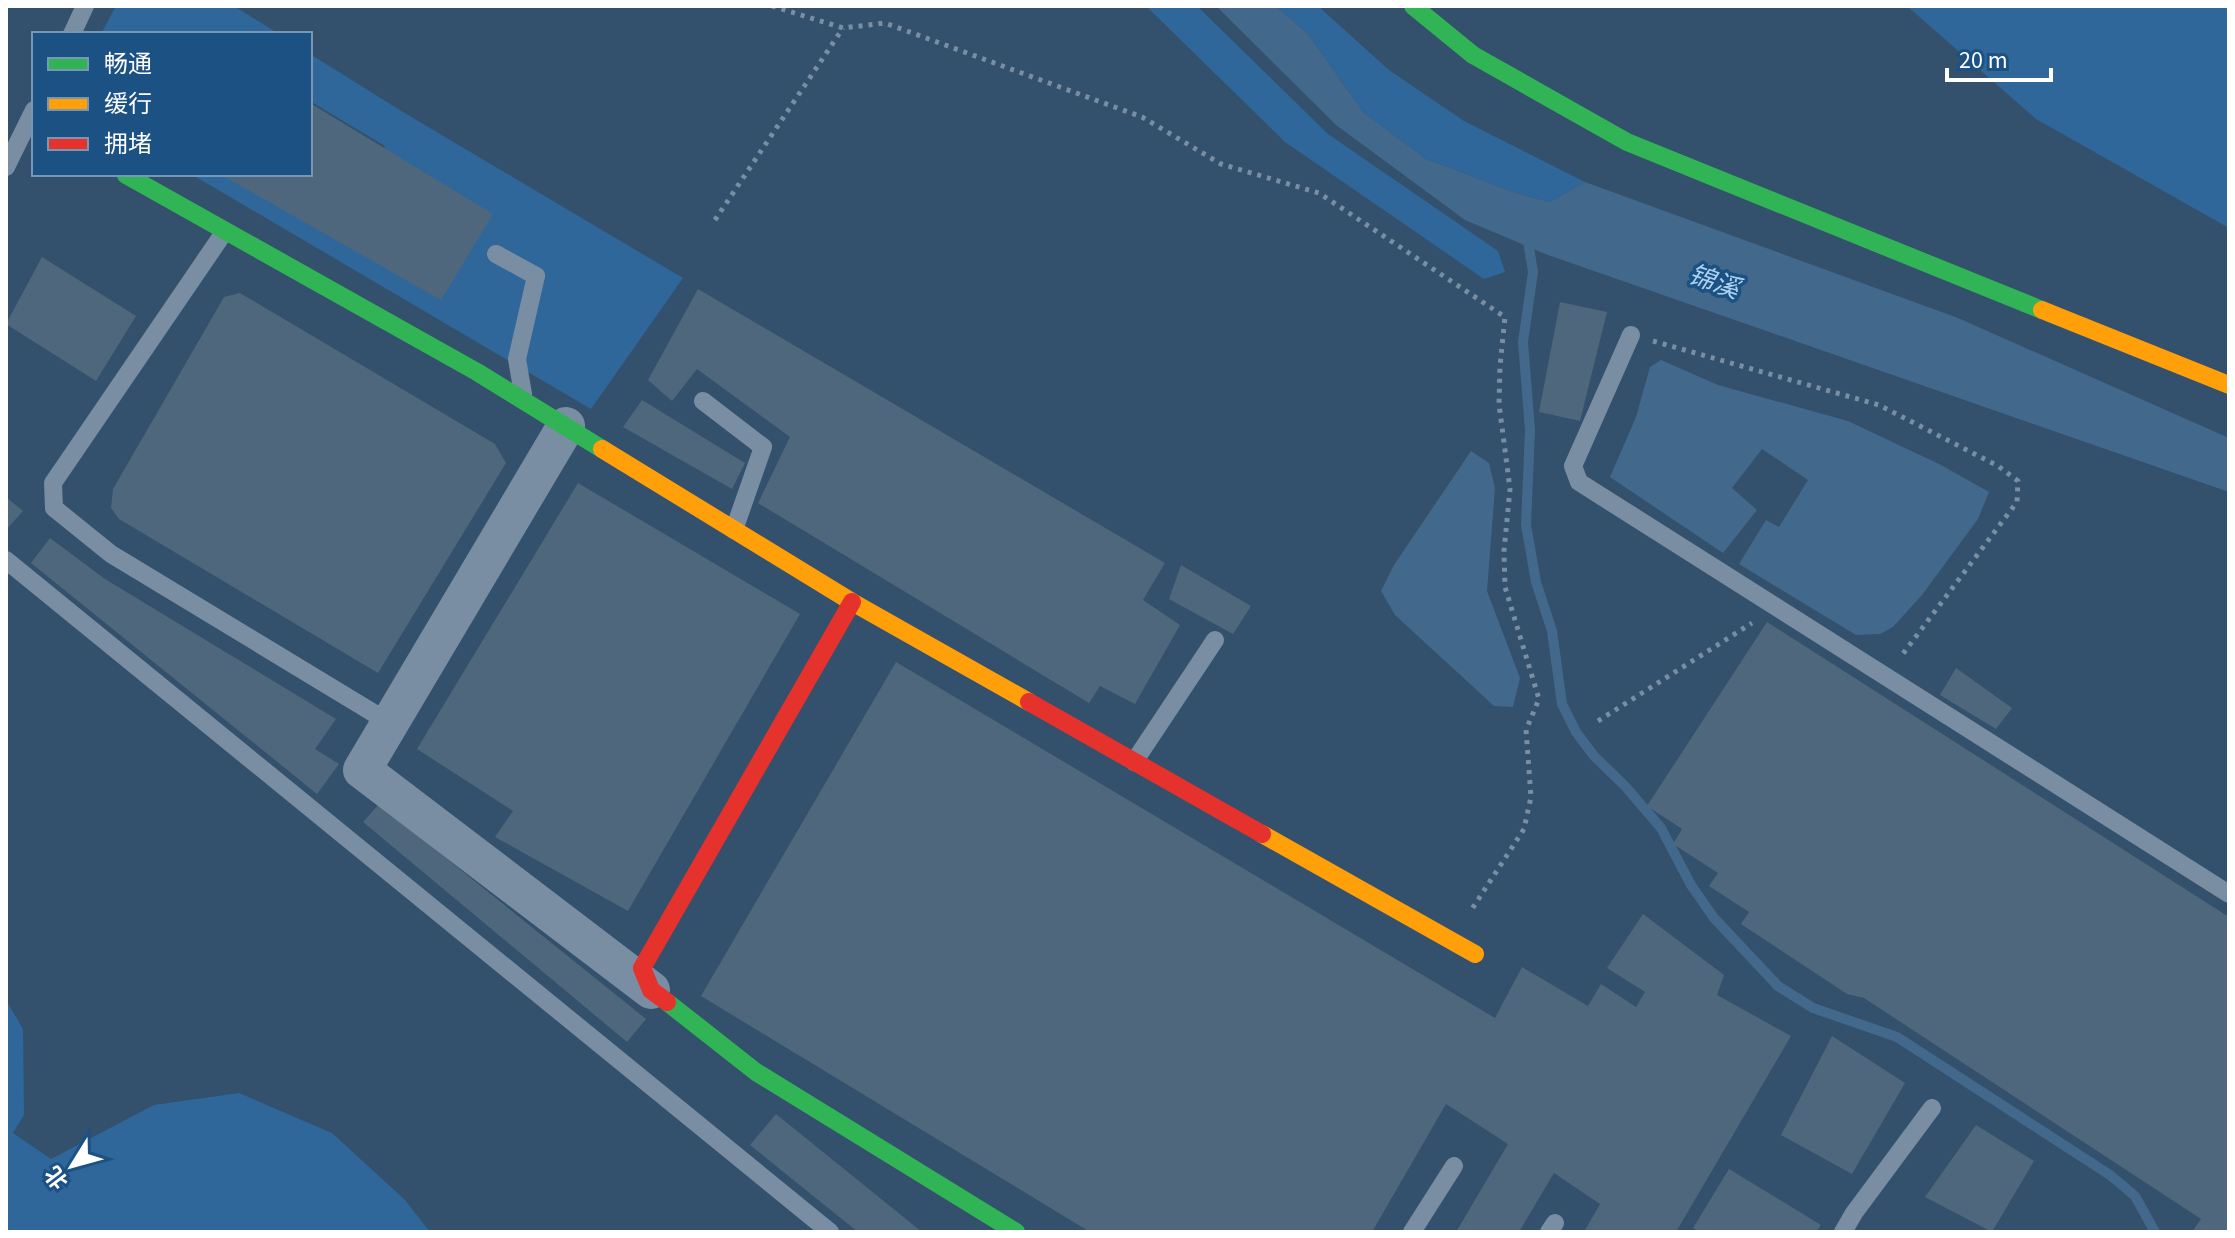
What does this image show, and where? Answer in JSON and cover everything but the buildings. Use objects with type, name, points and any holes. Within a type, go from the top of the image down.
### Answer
[{"type":"street","points":[[1413,6],[1473,55],[1627,142],[2229,385]]},
{"type":"street","points":[[128,176],[524,401],[852,602],[1475,954]]},
{"type":"street","points":[[566,426],[362,770],[756,1072],[1016,1232]]},
{"type":"street","points":[[651,990],[642,968],[852,602]]},
{"type":"lane","points":[[73,32],[85,6]]},
{"type":"lane","points":[[6,167],[32,114]]},
{"type":"lane","points":[[225,231],[53,483],[54,508],[111,554],[390,723]]},
{"type":"lane","points":[[496,254],[536,276],[517,359],[524,401]]},
{"type":"lane","points":[[1631,335],[1573,466],[1579,482],[2229,894]]},
{"type":"lane","points":[[703,401],[763,447],[734,530]]},
{"type":"lane","points":[[6,560],[830,1232]]},
{"type":"lane","points":[[1134,762],[1215,640]]},
{"type":"lane","points":[[1843,1232],[1932,1108]]},
{"type":"lane","points":[[1412,1232],[1454,1166]]},
{"type":"path","points":[[772,6],[843,28],[885,23],[1142,117],[1221,164],[1319,193],[1505,317],[1499,404],[1510,489],[1504,551],[1505,587],[1539,699],[1526,730],[1531,797],[1524,829],[1452,941]]},
{"type":"path","points":[[715,220],[843,28]]},
{"type":"path","points":[[1631,335],[1879,405],[1998,466],[2018,481],[2017,502],[1908,649],[1884,673]]},
{"type":"path","points":[[1598,721],[1777,606]]},
{"type":"shaded area","points":[[116,6],[234,6],[276,32],[102,32]]},
{"type":"shaded area","points":[[1146,6],[1197,6],[1328,134],[1498,251],[1505,272],[1484,279],[1285,142]]},
{"type":"shaded area","points":[[1276,6],[1318,6],[1389,70],[1464,121],[1585,182],[1550,202],[1519,194],[1426,159],[1363,112],[1308,34]]},
{"type":"shaded area","points":[[1907,6],[2229,6],[2229,228],[2036,119]]},
{"type":"shaded area","points":[[312,55],[683,278],[591,409],[194,176],[312,175],[357,197],[385,146],[312,102]]},
{"type":"shaded area","points":[[6,1000],[23,1029],[24,1115],[13,1133],[51,1159],[154,1105],[239,1093],[332,1133],[405,1200],[430,1232],[6,1232]]},
{"type":"water","name":"锦溪","points":[[1216,6],[1276,6],[1308,34],[1363,112],[1426,159],[1519,194],[1550,202],[1585,182],[1958,318],[2229,438],[2229,492],[1548,255],[1465,220],[1336,125]]},
{"type":"water","points":[[1661,360],[1718,385],[1848,421],[1941,465],[1989,492],[1978,519],[1922,595],[1893,627],[1880,634],[1856,635],[1739,564],[1766,520],[1779,527],[1808,480],[1762,449],[1732,488],[1757,510],[1723,553],[1610,477],[1636,417],[1650,367]]},
{"type":"water","points":[[1471,451],[1489,463],[1495,488],[1487,591],[1520,678],[1513,707],[1494,706],[1395,615],[1381,591],[1394,565]]},
{"type":"waterway","points":[[1527,235],[1533,272],[1523,342],[1530,430],[1526,525],[1536,582],[1552,631],[1562,704],[1576,732],[1594,756],[1661,828],[1691,885],[1714,918],[1778,986],[1813,1008],[1897,1037],[2110,1175],[2135,1196],[2155,1232]]},
{"type":"traffic: fast","points":[[1413,6],[1473,55],[1627,142],[2042,310]]},
{"type":"traffic: fast","points":[[128,176],[477,372],[602,449]]},
{"type":"traffic: fast","points":[[667,1002],[756,1072],[1016,1232]]},
{"type":"traffic: slow","points":[[2042,310],[2229,385]]},
{"type":"traffic: slow","points":[[602,449],[852,602],[1029,702]]},
{"type":"traffic: slow","points":[[1262,834],[1475,954]]},
{"type":"traffic: jam","points":[[667,1002],[651,990],[642,968],[852,602]]},
{"type":"traffic: jam","points":[[1029,702],[1262,834]]}]
